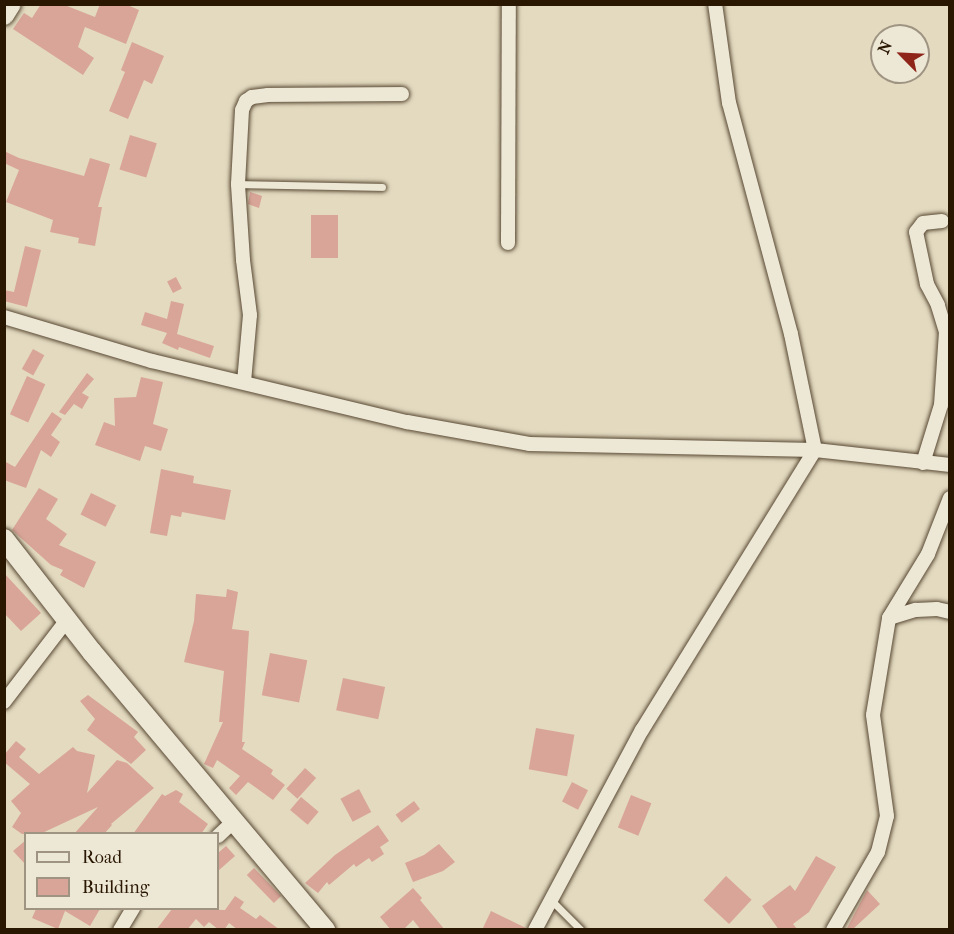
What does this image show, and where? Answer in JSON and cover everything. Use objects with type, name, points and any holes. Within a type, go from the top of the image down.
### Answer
[{"type":"street","points":[[4,15],[11,4]]},
{"type":"street","points":[[508,243],[509,4]]},
{"type":"street","points":[[535,930],[642,730],[815,450],[791,334],[729,102],[715,4]]},
{"type":"street","points":[[244,382],[250,315],[243,260],[238,184],[242,110],[252,97],[402,94]]},
{"type":"street","points":[[923,463],[941,405],[946,332],[938,305],[927,284],[916,232],[923,222],[942,221]]},
{"type":"street","points":[[4,317],[152,361],[406,422],[529,444],[815,450],[950,465]]},
{"type":"street","points":[[833,930],[878,852],[887,816],[873,715],[890,618],[928,554],[950,498]]},
{"type":"street","points":[[4,539],[67,620],[325,930]]},
{"type":"street","points":[[890,618],[916,610],[937,609],[950,612]]},
{"type":"street","points":[[4,702],[67,620]]},
{"type":"street","points":[[219,835],[234,821]]},
{"type":"street","points":[[120,930],[132,910]]},
{"type":"lane","points":[[238,184],[382,186]]},
{"type":"lane","points":[[552,901],[581,930]]},
{"type":"building","points":[[41,4],[62,4],[95,17],[100,4],[125,4],[139,10],[126,44],[85,27],[78,47],[94,58],[83,75],[13,29],[24,13],[32,18]]},
{"type":"building","points":[[132,42],[164,56],[152,84],[144,80],[128,119],[109,111],[125,72],[121,70]]},
{"type":"building","points":[[130,135],[157,143],[146,178],[119,169]]},
{"type":"building","points":[[4,151],[19,158],[84,176],[90,158],[110,164],[98,207],[102,207],[95,246],[78,243],[79,238],[50,232],[53,220],[6,202],[19,170],[4,163]]},
{"type":"building","points":[[250,192],[262,196],[259,208],[248,204]]},
{"type":"building","points":[[311,215],[338,215],[338,258],[311,258]]},
{"type":"building","points":[[25,246],[41,250],[27,307],[4,301],[4,290],[14,292]]},
{"type":"building","points":[[176,277],[182,289],[173,293],[167,282]]},
{"type":"building","points":[[171,301],[184,304],[177,334],[214,346],[210,358],[179,347],[178,350],[162,343],[167,333],[141,325],[145,312],[167,319]]},
{"type":"building","points":[[33,349],[44,355],[33,375],[22,369]]},
{"type":"building","points":[[87,373],[94,379],[82,393],[89,397],[82,409],[74,404],[65,415],[59,412]]},
{"type":"building","points":[[27,376],[45,384],[28,423],[10,414]]},
{"type":"building","points":[[141,377],[163,382],[153,424],[168,429],[161,451],[145,446],[140,461],[95,445],[104,422],[115,426],[114,398],[136,397]]},
{"type":"building","points":[[52,412],[62,419],[51,435],[60,442],[51,457],[41,450],[26,488],[4,480],[4,461],[15,467]]},
{"type":"building","points":[[161,469],[194,476],[193,483],[231,490],[225,520],[182,512],[181,517],[171,515],[167,536],[150,533]]},
{"type":"building","points":[[39,488],[58,499],[46,519],[67,534],[59,545],[96,562],[84,588],[60,575],[63,570],[51,565],[12,530]]},
{"type":"building","points":[[91,493],[116,505],[106,527],[80,515]]},
{"type":"building","points":[[4,573],[41,613],[21,631],[4,613]]},
{"type":"building","points":[[227,589],[238,592],[232,629],[249,631],[242,742],[245,742],[242,749],[273,770],[271,774],[285,785],[273,800],[248,782],[236,795],[229,788],[240,776],[217,760],[213,768],[204,764],[223,722],[219,722],[224,671],[184,662],[194,621],[196,594],[226,597]]},
{"type":"building","points":[[270,653],[307,660],[299,702],[262,695]]},
{"type":"building","points":[[343,678],[385,687],[378,719],[336,710]]},
{"type":"building","points":[[88,695],[138,732],[134,737],[146,750],[131,764],[87,730],[95,719],[80,701]]},
{"type":"building","points":[[536,728],[574,735],[567,776],[529,769]]},
{"type":"building","points":[[16,741],[26,749],[19,757],[39,774],[73,747],[77,751],[95,755],[87,793],[117,760],[127,763],[154,788],[111,824],[106,832],[76,832],[98,807],[44,832],[24,832],[22,834],[12,827],[21,813],[11,801],[30,784],[4,762],[4,755]]},
{"type":"building","points":[[305,768],[316,778],[297,799],[286,789]]},
{"type":"building","points":[[572,782],[588,790],[578,810],[562,802]]},
{"type":"building","points":[[359,789],[371,812],[353,822],[340,799]]},
{"type":"building","points":[[176,790],[183,794],[179,802],[208,824],[202,832],[134,832],[162,794],[165,796]]},
{"type":"building","points":[[631,795],[651,803],[638,836],[618,827]]},
{"type":"building","points":[[301,797],[319,812],[308,825],[290,810]]},
{"type":"building","points":[[414,801],[420,809],[402,823],[396,815]]},
{"type":"building","points":[[378,825],[389,841],[380,847],[384,854],[372,862],[369,858],[356,867],[354,864],[329,885],[327,882],[318,893],[305,883],[335,855]]},
{"type":"building","points":[[24,842],[24,863],[13,851]]},
{"type":"building","points":[[439,844],[455,862],[443,871],[413,882],[405,863],[424,855]]},
{"type":"building","points":[[226,846],[235,856],[219,870],[219,852]]},
{"type":"building","points":[[816,856],[836,867],[809,912],[793,924],[798,930],[779,930],[762,906],[790,885],[795,891]]},
{"type":"building","points":[[254,868],[281,896],[274,903],[247,875]]},
{"type":"building","points":[[726,876],[752,900],[729,924],[703,900]]},
{"type":"building","points":[[413,888],[445,930],[421,930],[413,920],[403,930],[391,930],[380,917]]},
{"type":"building","points":[[867,890],[880,904],[852,930],[846,930]]},
{"type":"building","points":[[235,896],[244,902],[240,908],[256,919],[260,915],[280,930],[238,930],[229,923],[224,930],[219,930],[209,922],[204,927],[196,919],[187,930],[156,930],[171,910],[225,910]]},
{"type":"building","points":[[36,910],[99,910],[90,926],[65,911],[58,929],[32,918]]},
{"type":"building","points":[[491,911],[526,928],[526,930],[482,930]]}]
